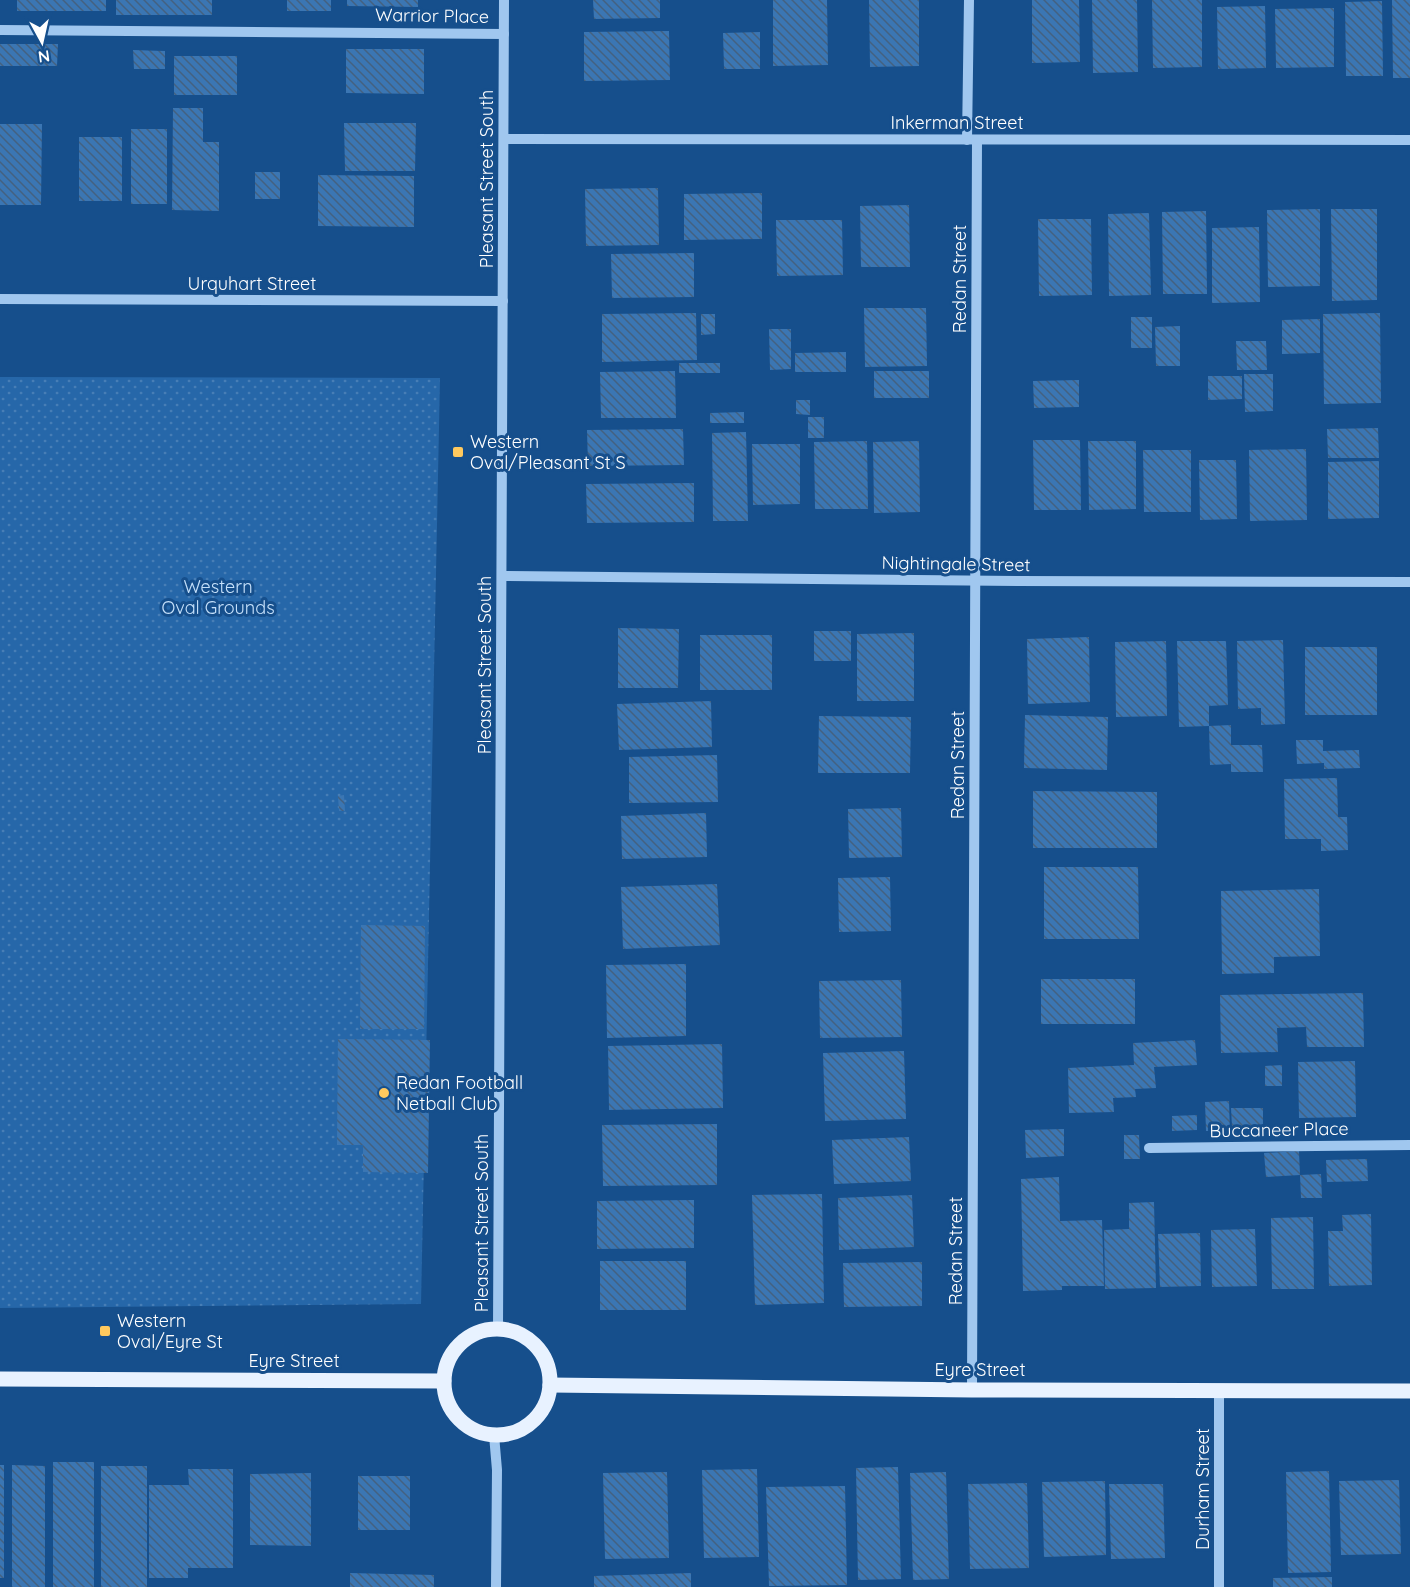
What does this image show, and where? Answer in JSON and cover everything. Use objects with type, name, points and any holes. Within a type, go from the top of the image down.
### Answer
[{"type":"main road","points":[[498,1329],[519,1334],[536,1347],[547,1365],[550,1385],[544,1405],[532,1422],[514,1432],[494,1435],[474,1430],[458,1418],[447,1401],[444,1381],[448,1361],[460,1344],[478,1333],[498,1329]]},
{"type":"main road","name":"Eyre Street","points":[[0,1379],[444,1381]]},
{"type":"main road","name":"Eyre Street","points":[[550,1385],[972,1390],[1410,1391]]},
{"type":"street","name":"Pleasant Street South","points":[[498,1329],[504,0]]},
{"type":"street","name":"Redan Street","points":[[969,0],[975,581],[972,1390]]},
{"type":"street","name":"Warrior Place","points":[[0,30],[504,34]]},
{"type":"street","name":"Inkerman Street","points":[[504,139],[1410,140]]},
{"type":"street","name":"Urquhart Street","points":[[0,299],[503,301]]},
{"type":"street","name":"Nightingale Street","points":[[502,576],[975,581],[1410,582]]},
{"type":"street","name":"Buccaneer Place","points":[[1149,1148],[1410,1145]]},
{"type":"street","name":"Durham Street","points":[[1219,1391],[1219,1587]]},
{"type":"street","points":[[494,1435],[496,1587]]},
{"type":"green space","name":"Western Oval Grounds","points":[[0,377],[440,378],[421,1304],[0,1308]]},
{"type":"building","points":[[17,0],[106,0],[106,11],[17,11]]},
{"type":"building","points":[[116,0],[212,0],[212,15],[116,15]]},
{"type":"building","points":[[287,0],[331,0],[331,11],[287,11]]},
{"type":"building","points":[[347,0],[418,0],[418,7],[347,6]]},
{"type":"building","points":[[593,0],[660,0],[660,18],[594,19]]},
{"type":"building","points":[[773,0],[827,0],[828,65],[773,66]]},
{"type":"building","points":[[869,0],[919,0],[919,66],[870,67]]},
{"type":"building","points":[[1032,0],[1079,0],[1080,62],[1032,63]]},
{"type":"building","points":[[1092,0],[1137,0],[1138,72],[1093,73]]},
{"type":"building","points":[[1152,0],[1202,0],[1202,67],[1153,68]]},
{"type":"building","points":[[1392,0],[1410,0],[1410,78],[1393,78]]},
{"type":"building","points":[[1382,1],[1383,76],[1346,76],[1345,2]]},
{"type":"building","points":[[1265,6],[1266,68],[1218,69],[1217,7]]},
{"type":"building","points":[[1334,8],[1334,67],[1276,68],[1275,9]]},
{"type":"building","points":[[669,31],[670,80],[584,81],[584,32]]},
{"type":"building","points":[[760,32],[760,69],[724,69],[723,33]]},
{"type":"building","points":[[0,44],[58,44],[57,66],[0,66]]},
{"type":"building","points":[[346,49],[424,49],[424,94],[346,93]]},
{"type":"building","points":[[133,50],[165,51],[165,69],[134,69]]},
{"type":"building","points":[[174,56],[237,56],[237,95],[174,95]]},
{"type":"building","points":[[173,108],[203,108],[203,142],[219,142],[219,211],[172,210]]},
{"type":"building","points":[[344,123],[416,123],[415,171],[345,171]]},
{"type":"building","points":[[0,124],[42,124],[41,205],[0,205]]},
{"type":"building","points":[[131,129],[167,129],[167,204],[131,204]]},
{"type":"building","points":[[79,137],[122,137],[122,201],[79,201]]},
{"type":"building","points":[[255,172],[280,172],[280,199],[255,199]]},
{"type":"building","points":[[318,175],[414,176],[414,227],[318,226]]},
{"type":"building","points":[[658,188],[659,245],[586,246],[585,189]]},
{"type":"building","points":[[762,193],[762,239],[684,240],[684,194]]},
{"type":"building","points":[[909,205],[910,267],[861,267],[860,206]]},
{"type":"building","points":[[1320,209],[1320,286],[1268,287],[1267,210]]},
{"type":"building","points":[[1331,209],[1377,209],[1377,300],[1332,301]]},
{"type":"building","points":[[1206,211],[1207,294],[1163,294],[1162,212]]},
{"type":"building","points":[[1149,213],[1151,295],[1109,296],[1108,214]]},
{"type":"building","points":[[1038,219],[1091,219],[1092,295],[1039,296]]},
{"type":"building","points":[[776,220],[842,220],[843,275],[777,276]]},
{"type":"building","points":[[1259,227],[1260,302],[1212,303],[1212,228]]},
{"type":"building","points":[[694,253],[694,297],[612,298],[611,254]]},
{"type":"building","points":[[864,308],[926,308],[927,366],[865,367]]},
{"type":"building","points":[[696,313],[697,360],[602,362],[602,314]]},
{"type":"building","points":[[1380,313],[1381,403],[1324,404],[1323,314]]},
{"type":"building","points":[[701,314],[715,314],[715,334],[701,335]]},
{"type":"building","points":[[1131,317],[1152,317],[1152,348],[1131,348]]},
{"type":"building","points":[[1320,319],[1320,353],[1282,354],[1282,320]]},
{"type":"building","points":[[1180,326],[1180,366],[1156,366],[1155,327]]},
{"type":"building","points":[[769,329],[791,329],[791,369],[770,370]]},
{"type":"building","points":[[1236,341],[1266,341],[1267,370],[1237,370]]},
{"type":"building","points":[[846,352],[846,372],[795,372],[795,353]]},
{"type":"building","points":[[679,363],[720,363],[720,373],[679,373]]},
{"type":"building","points":[[675,371],[676,418],[601,418],[600,372]]},
{"type":"building","points":[[874,371],[929,371],[929,398],[874,398]]},
{"type":"building","points":[[1244,374],[1273,374],[1273,411],[1245,412]]},
{"type":"building","points":[[1208,376],[1242,376],[1242,399],[1208,400]]},
{"type":"building","points":[[1079,380],[1079,407],[1034,408],[1033,381]]},
{"type":"building","points":[[796,400],[810,400],[810,415],[796,414]]},
{"type":"building","points":[[744,412],[744,423],[710,423],[710,413]]},
{"type":"building","points":[[808,417],[824,417],[824,438],[808,438]]},
{"type":"building","points":[[1378,428],[1379,458],[1328,458],[1327,429]]},
{"type":"building","points":[[683,429],[684,465],[588,466],[587,430]]},
{"type":"building","points":[[746,432],[748,521],[713,521],[712,433]]},
{"type":"building","points":[[1033,440],[1080,440],[1081,510],[1034,510]]},
{"type":"building","points":[[867,441],[868,509],[815,509],[814,442]]},
{"type":"building","points":[[919,441],[920,512],[874,513],[873,442]]},
{"type":"building","points":[[1088,441],[1136,441],[1136,509],[1089,510]]},
{"type":"building","points":[[752,444],[800,444],[800,504],[753,505]]},
{"type":"building","points":[[1306,449],[1307,520],[1250,521],[1249,450]]},
{"type":"building","points":[[1143,450],[1191,450],[1191,512],[1144,512]]},
{"type":"building","points":[[1199,460],[1236,460],[1237,519],[1200,520]]},
{"type":"building","points":[[1379,461],[1379,518],[1328,519],[1328,462]]},
{"type":"building","points":[[694,483],[694,522],[587,523],[586,484]]},
{"type":"building","points":[[618,628],[679,629],[678,688],[618,688]]},
{"type":"building","points":[[814,631],[851,631],[851,661],[814,661]]},
{"type":"building","points":[[914,633],[914,701],[857,701],[857,634]]},
{"type":"building","points":[[700,635],[772,635],[772,690],[700,690]]},
{"type":"building","points":[[1089,637],[1090,702],[1028,704],[1027,639]]},
{"type":"building","points":[[1283,640],[1285,724],[1261,725],[1261,708],[1238,709],[1237,641]]},
{"type":"building","points":[[1166,641],[1167,716],[1116,717],[1115,642]]},
{"type":"building","points":[[1177,641],[1226,641],[1228,705],[1209,706],[1209,726],[1179,727]]},
{"type":"building","points":[[1305,647],[1377,647],[1377,715],[1305,715]]},
{"type":"building","points":[[711,701],[712,747],[619,750],[617,704]]},
{"type":"building","points":[[1025,715],[1108,717],[1107,770],[1024,768]]},
{"type":"building","points":[[819,716],[911,717],[910,773],[818,773]]},
{"type":"building","points":[[1231,725],[1231,745],[1262,745],[1263,772],[1231,772],[1231,764],[1210,765],[1209,726]]},
{"type":"building","points":[[1296,740],[1323,740],[1323,751],[1359,750],[1360,768],[1324,769],[1324,763],[1297,764]]},
{"type":"building","points":[[717,755],[718,802],[629,803],[629,757]]},
{"type":"building","points":[[1337,778],[1338,817],[1347,817],[1348,850],[1321,851],[1321,839],[1285,839],[1284,779]]},
{"type":"building","points":[[1033,791],[1157,792],[1157,848],[1033,848]]},
{"type":"building","points":[[344,795],[345,811],[339,811],[338,796]]},
{"type":"building","points":[[901,808],[902,857],[849,858],[848,809]]},
{"type":"building","points":[[706,813],[707,857],[622,859],[621,816]]},
{"type":"building","points":[[1044,867],[1138,867],[1139,939],[1044,939]]},
{"type":"building","points":[[890,877],[891,931],[839,932],[838,878]]},
{"type":"building","points":[[717,884],[720,945],[623,949],[621,887]]},
{"type":"building","points":[[1319,889],[1320,956],[1274,957],[1274,973],[1222,974],[1221,891]]},
{"type":"building","points":[[361,925],[425,926],[424,1029],[360,1029]]},
{"type":"building","points":[[686,964],[686,1036],[607,1038],[606,965]]},
{"type":"building","points":[[1041,979],[1135,979],[1135,1024],[1041,1024]]},
{"type":"building","points":[[901,980],[902,1037],[820,1038],[819,981]]},
{"type":"building","points":[[1363,993],[1364,1047],[1307,1047],[1306,1027],[1277,1028],[1278,1052],[1221,1053],[1220,995]]},
{"type":"building","name":"Redan Football Netball Club","points":[[338,1039],[430,1040],[428,1173],[363,1172],[363,1145],[337,1145]]},
{"type":"building","points":[[1195,1040],[1197,1065],[1154,1067],[1156,1088],[1135,1089],[1136,1097],[1113,1098],[1114,1112],[1069,1113],[1068,1068],[1134,1065],[1133,1043]]},
{"type":"building","points":[[722,1044],[723,1108],[609,1110],[608,1046]]},
{"type":"building","points":[[904,1051],[906,1119],[825,1121],[823,1053]]},
{"type":"building","points":[[1355,1061],[1356,1117],[1299,1118],[1298,1062]]},
{"type":"building","points":[[1282,1065],[1282,1086],[1265,1086],[1265,1066]]},
{"type":"building","points":[[1229,1101],[1230,1131],[1206,1131],[1205,1102]]},
{"type":"building","points":[[1231,1108],[1263,1108],[1263,1126],[1232,1127]]},
{"type":"building","points":[[1197,1115],[1197,1130],[1172,1131],[1172,1116]]},
{"type":"building","points":[[717,1124],[717,1185],[603,1186],[602,1125]]},
{"type":"building","points":[[1064,1129],[1064,1156],[1026,1158],[1025,1130]]},
{"type":"building","points":[[1124,1135],[1139,1135],[1140,1159],[1124,1159]]},
{"type":"building","points":[[909,1137],[911,1181],[834,1184],[832,1140]]},
{"type":"building","points":[[1299,1151],[1300,1175],[1266,1177],[1264,1153]]},
{"type":"building","points":[[1367,1159],[1368,1181],[1327,1182],[1326,1160]]},
{"type":"building","points":[[1321,1174],[1322,1198],[1301,1198],[1300,1175]]},
{"type":"building","points":[[1059,1177],[1060,1221],[1102,1220],[1104,1286],[1062,1286],[1062,1290],[1023,1291],[1021,1179]]},
{"type":"building","points":[[822,1194],[824,1303],[755,1305],[752,1195]]},
{"type":"building","points":[[912,1195],[914,1247],[839,1250],[838,1198]]},
{"type":"building","points":[[694,1200],[694,1248],[597,1249],[597,1201]]},
{"type":"building","points":[[1154,1202],[1156,1288],[1105,1289],[1104,1230],[1129,1229],[1129,1203]]},
{"type":"building","points":[[1371,1214],[1372,1285],[1329,1286],[1328,1231],[1343,1231],[1342,1215]]},
{"type":"building","points":[[1313,1217],[1314,1289],[1272,1289],[1271,1218]]},
{"type":"building","points":[[1255,1229],[1257,1286],[1212,1287],[1211,1230]]},
{"type":"building","points":[[1200,1233],[1201,1286],[1160,1287],[1158,1234]]},
{"type":"building","points":[[600,1261],[686,1261],[686,1310],[600,1310]]},
{"type":"building","points":[[922,1262],[922,1306],[844,1307],[843,1263]]},
{"type":"building","points":[[53,1462],[94,1462],[94,1587],[53,1587]]},
{"type":"building","points":[[0,1465],[4,1465],[4,1578],[0,1578]]},
{"type":"building","points":[[12,1465],[45,1466],[45,1587],[12,1587]]},
{"type":"building","points":[[101,1466],[147,1466],[147,1587],[101,1587]]},
{"type":"building","points":[[898,1467],[901,1579],[858,1580],[856,1468]]},
{"type":"building","points":[[188,1469],[233,1469],[233,1568],[188,1568],[188,1578],[149,1578],[149,1485],[189,1485]]},
{"type":"building","points":[[757,1469],[759,1557],[704,1558],[702,1470]]},
{"type":"building","points":[[1329,1471],[1331,1572],[1288,1573],[1286,1472]]},
{"type":"building","points":[[667,1472],[669,1558],[605,1559],[603,1473]]},
{"type":"building","points":[[946,1472],[949,1579],[913,1580],[910,1473]]},
{"type":"building","points":[[311,1473],[311,1546],[250,1545],[250,1474]]},
{"type":"building","points":[[358,1476],[410,1476],[410,1530],[358,1530]]},
{"type":"building","points":[[1399,1480],[1401,1554],[1341,1555],[1339,1481]]},
{"type":"building","points":[[1105,1481],[1106,1555],[1044,1557],[1042,1482]]},
{"type":"building","points":[[1027,1483],[1029,1568],[970,1569],[968,1484]]},
{"type":"building","points":[[1109,1484],[1163,1484],[1165,1558],[1111,1559]]},
{"type":"building","points":[[845,1486],[847,1585],[769,1586],[766,1487]]},
{"type":"building","points":[[350,1573],[434,1575],[434,1587],[350,1587]]},
{"type":"building","points":[[691,1573],[691,1587],[594,1587],[594,1576]]},
{"type":"building","points":[[1332,1577],[1332,1587],[1273,1587],[1273,1578]]},
{"type":"place","name":"Western Oval/Pleasant St S","points":[[458,452]]},
{"type":"place","name":"Redan Football Netball Club","points":[[384,1093]]},
{"type":"place","name":"Western Oval/Eyre St","points":[[105,1331]]}]
